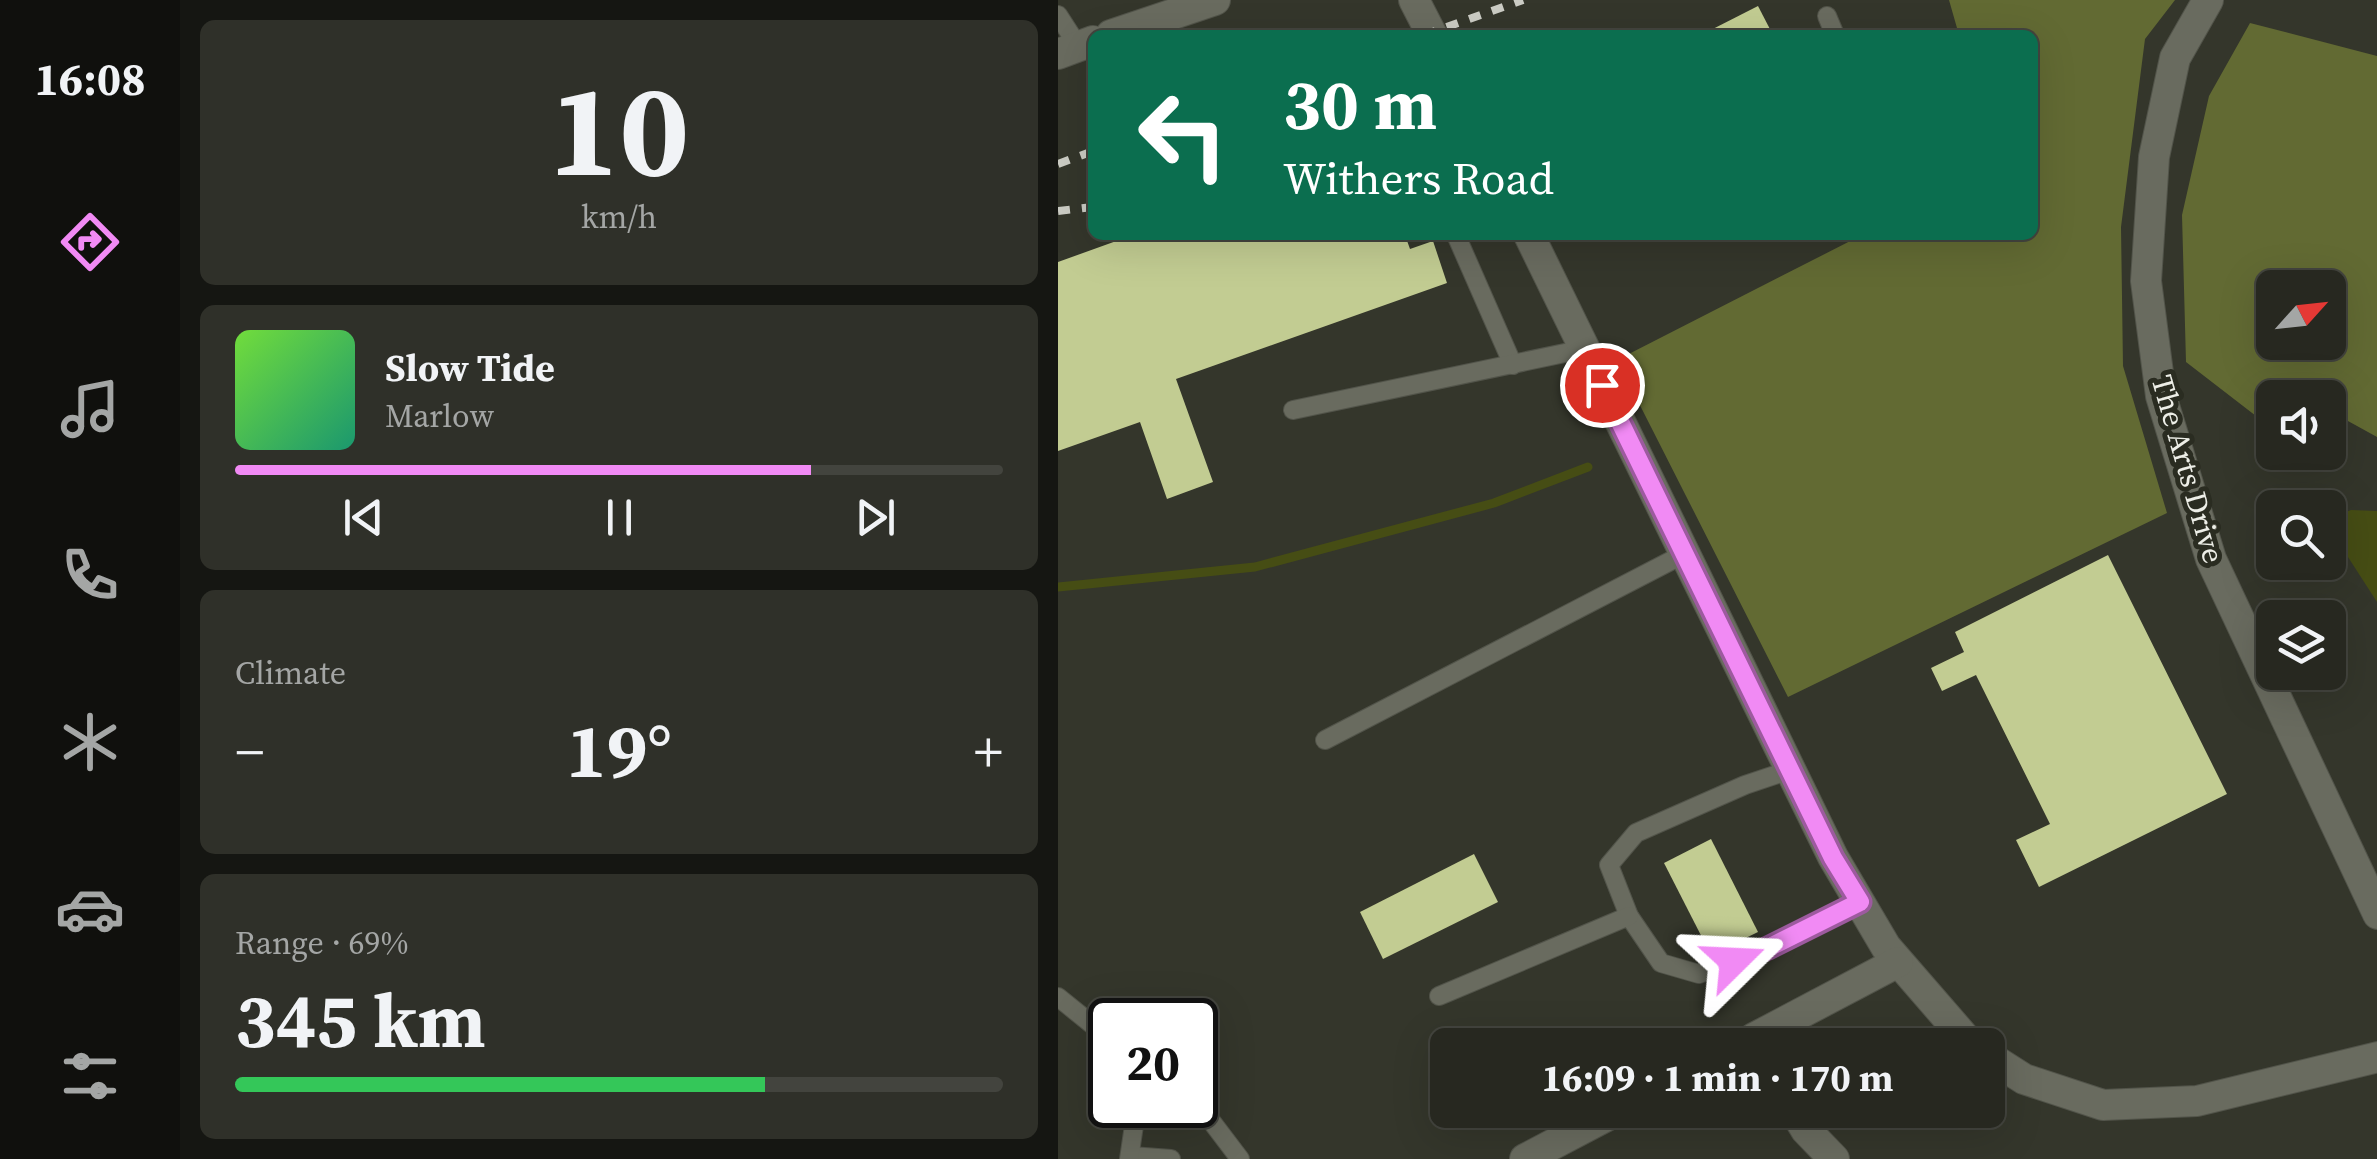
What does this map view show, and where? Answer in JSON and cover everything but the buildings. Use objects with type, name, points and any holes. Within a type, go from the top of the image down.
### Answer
[{"type":"street","points":[[1126,30],[1214,0]]},
{"type":"street","points":[[1414,0],[1429,30]]},
{"type":"street","name":"The Arts Drive","points":[[2208,0],[2175,58],[2154,156],[2146,281],[2161,396],[2211,558],[2378,914]]},
{"type":"street","points":[[1531,240],[1790,770],[1860,902],[1898,962],[1956,1028]]},
{"type":"street","points":[[1778,1028],[1898,962]]},
{"type":"street","points":[[2005,1067],[2024,1080],[2103,1105],[2197,1102],[2378,1058]]},
{"type":"street","points":[[1524,1159],[1583,1128]]},
{"type":"street","points":[[1805,1128],[1834,1159]]},
{"type":"lane","points":[[1058,15],[1076,47]]},
{"type":"lane","points":[[1827,16],[1833,30]]},
{"type":"lane","points":[[1458,240],[1514,366]]},
{"type":"lane","points":[[1294,410],[1584,350]]},
{"type":"lane","points":[[1325,740],[1684,554]]},
{"type":"lane","points":[[1790,770],[1744,785],[1636,833],[1609,865],[1628,916],[1661,963],[1699,974],[1768,948],[1860,902]]},
{"type":"lane","points":[[1439,996],[1628,916]]},
{"type":"lane","points":[[1058,997],[1088,1021]]},
{"type":"lane","points":[[1134,1128],[1130,1157],[1171,1159]]},
{"type":"lane","points":[[1216,1128],[1240,1159]]},
{"type":"shaded area","points":[[1949,0],[2175,0],[2145,39],[2121,227],[2123,366],[2167,513],[1788,697],[1617,360],[1852,240],[2038,240],[2038,30],[1958,30]]},
{"type":"shaded area","points":[[2250,23],[2377,56],[2377,437],[2346,420],[2346,380],[2256,380],[2256,416],[2186,362],[2182,215],[2209,96]]},
{"type":"shaded area","points":[[2377,511],[2377,602],[2346,554],[2346,512]]},
{"type":"waterway","points":[[1058,587],[1255,567],[1494,503],[1588,467]]},
{"type":"railway","points":[[1438,30],[1523,0]]},
{"type":"railway","points":[[1058,164],[1088,153]]},
{"type":"railway","points":[[1058,211],[1088,208]]},
{"type":"route","points":[[1602,385],[1833,858],[1860,902],[1734,961]]}]
